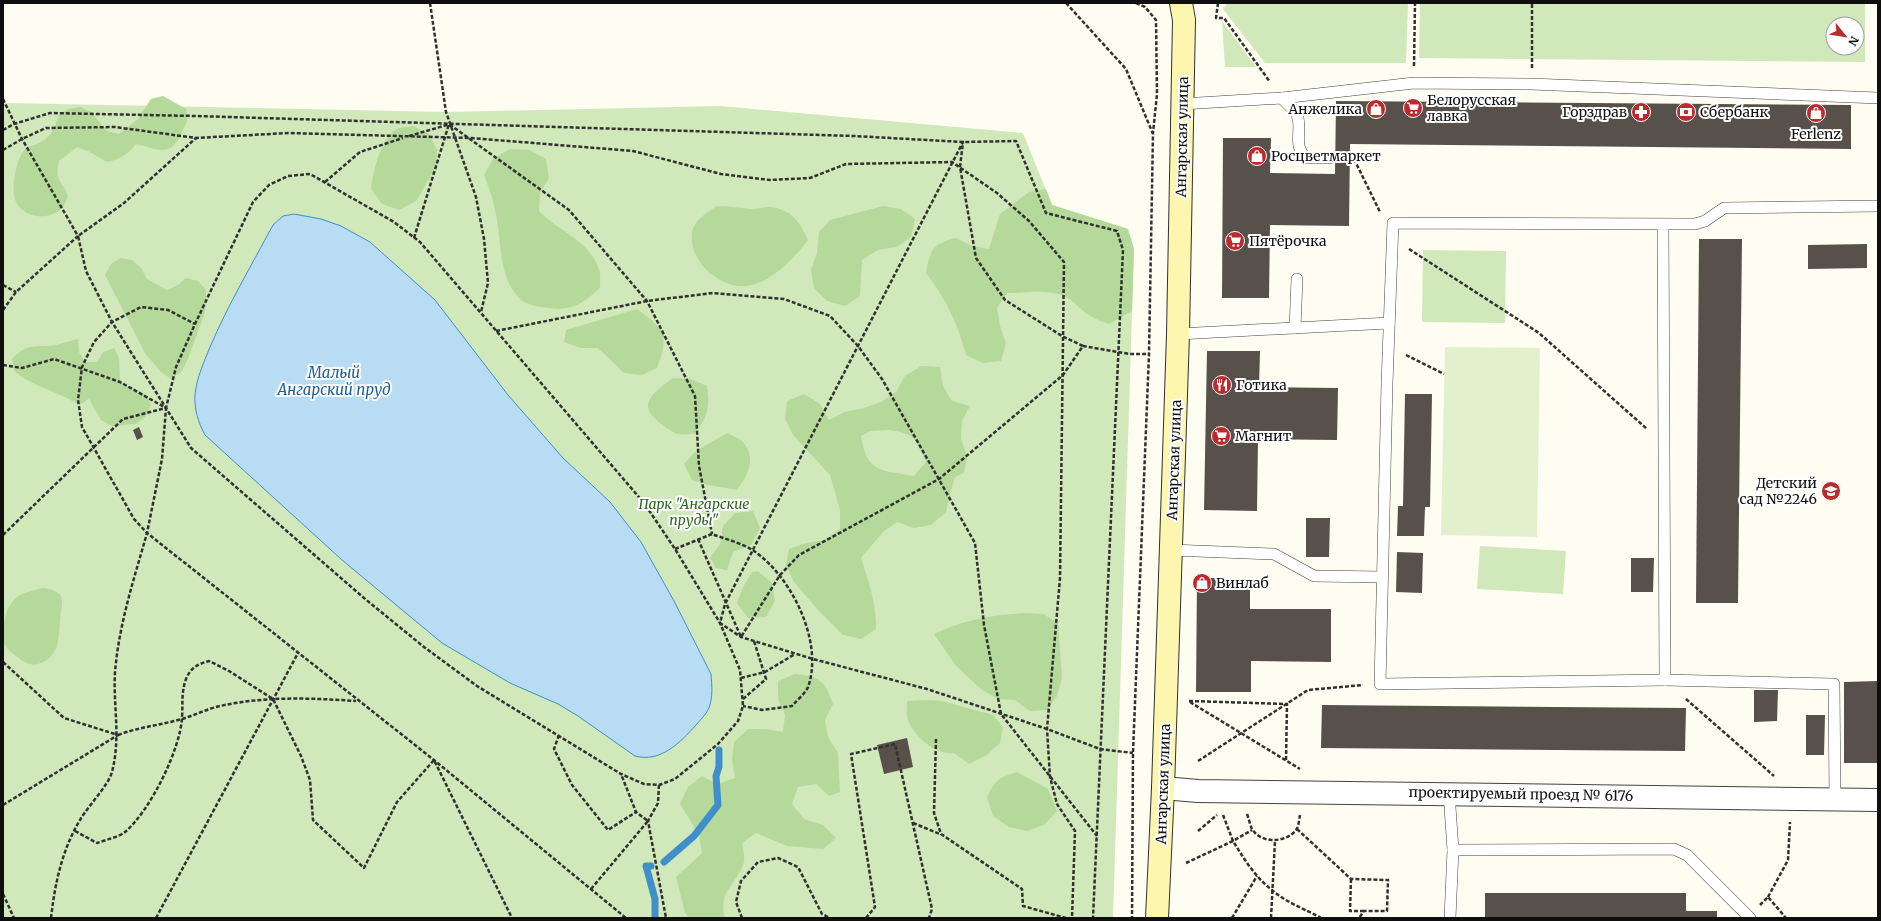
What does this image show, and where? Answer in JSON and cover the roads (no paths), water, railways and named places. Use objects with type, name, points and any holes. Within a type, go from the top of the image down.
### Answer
[{"type":"street","name":"Ангарская улица","points":[[1157,918],[1163,788],[1178,334],[1184,20],[1181,3]]},
{"type":"street","name":"проектируемый проезд № 6176","points":[[1163,788],[1198,791],[1450,793],[1878,800]]},
{"type":"lane","points":[[1182,104],[1282,98],[1414,83],[1532,84],[1878,98]]},
{"type":"lane","points":[[1282,98],[1297,116],[1299,149],[1302,154],[1306,158],[1330,158]]},
{"type":"lane","points":[[1835,799],[1834,684],[1665,680],[1380,684],[1393,223],[1701,223],[1720,210],[1728,208],[1878,206]]},
{"type":"lane","points":[[1663,224],[1665,680]]},
{"type":"lane","points":[[1296,328],[1297,279]]},
{"type":"lane","points":[[1178,334],[1389,323]]},
{"type":"lane","points":[[1171,550],[1274,554],[1314,576],[1382,577]]},
{"type":"lane","points":[[1450,793],[1453,850],[1450,918]]},
{"type":"lane","points":[[1453,850],[1674,849],[1687,855],[1750,917]]},
{"type":"water","name":"Малый Ангарский пруд","points":[[294,214],[321,219],[341,226],[370,242],[435,300],[508,395],[563,458],[610,502],[641,542],[674,601],[711,674],[712,696],[708,711],[690,732],[669,750],[653,757],[635,756],[578,716],[558,704],[510,683],[442,643],[342,560],[205,435],[197,415],[195,394],[197,382],[205,358],[232,301],[273,225],[283,216]]},
{"type":"waterway","points":[[664,862],[694,836],[718,805],[716,776],[719,767],[719,750]]},
{"type":"waterway","points":[[651,866],[646,866],[655,899],[655,918]]},
{"type":"place","name":"Белорусская лавка","points":[[1413,108]]},
{"type":"place","name":"Анжелика","points":[[1376,109]]},
{"type":"place","name":"Горздрав","points":[[1641,112]]},
{"type":"place","name":"Сбербанк","points":[[1686,112]]},
{"type":"place","name":"Ferlenz","points":[[1816,113]]},
{"type":"place","name":"Росцветмаркет","points":[[1257,156]]},
{"type":"place","name":"Пятёрочка","points":[[1235,241]]},
{"type":"place","name":"Готика","points":[[1222,385]]},
{"type":"place","name":"Магнит","points":[[1221,436]]},
{"type":"place","name":"Детский сад №2246","points":[[1831,491]]},
{"type":"place","name":"Винлаб","points":[[1202,583]]},
{"type":"park label","name":"Парк \"Ангарские пруды\"","points":[[694,512]]}]
